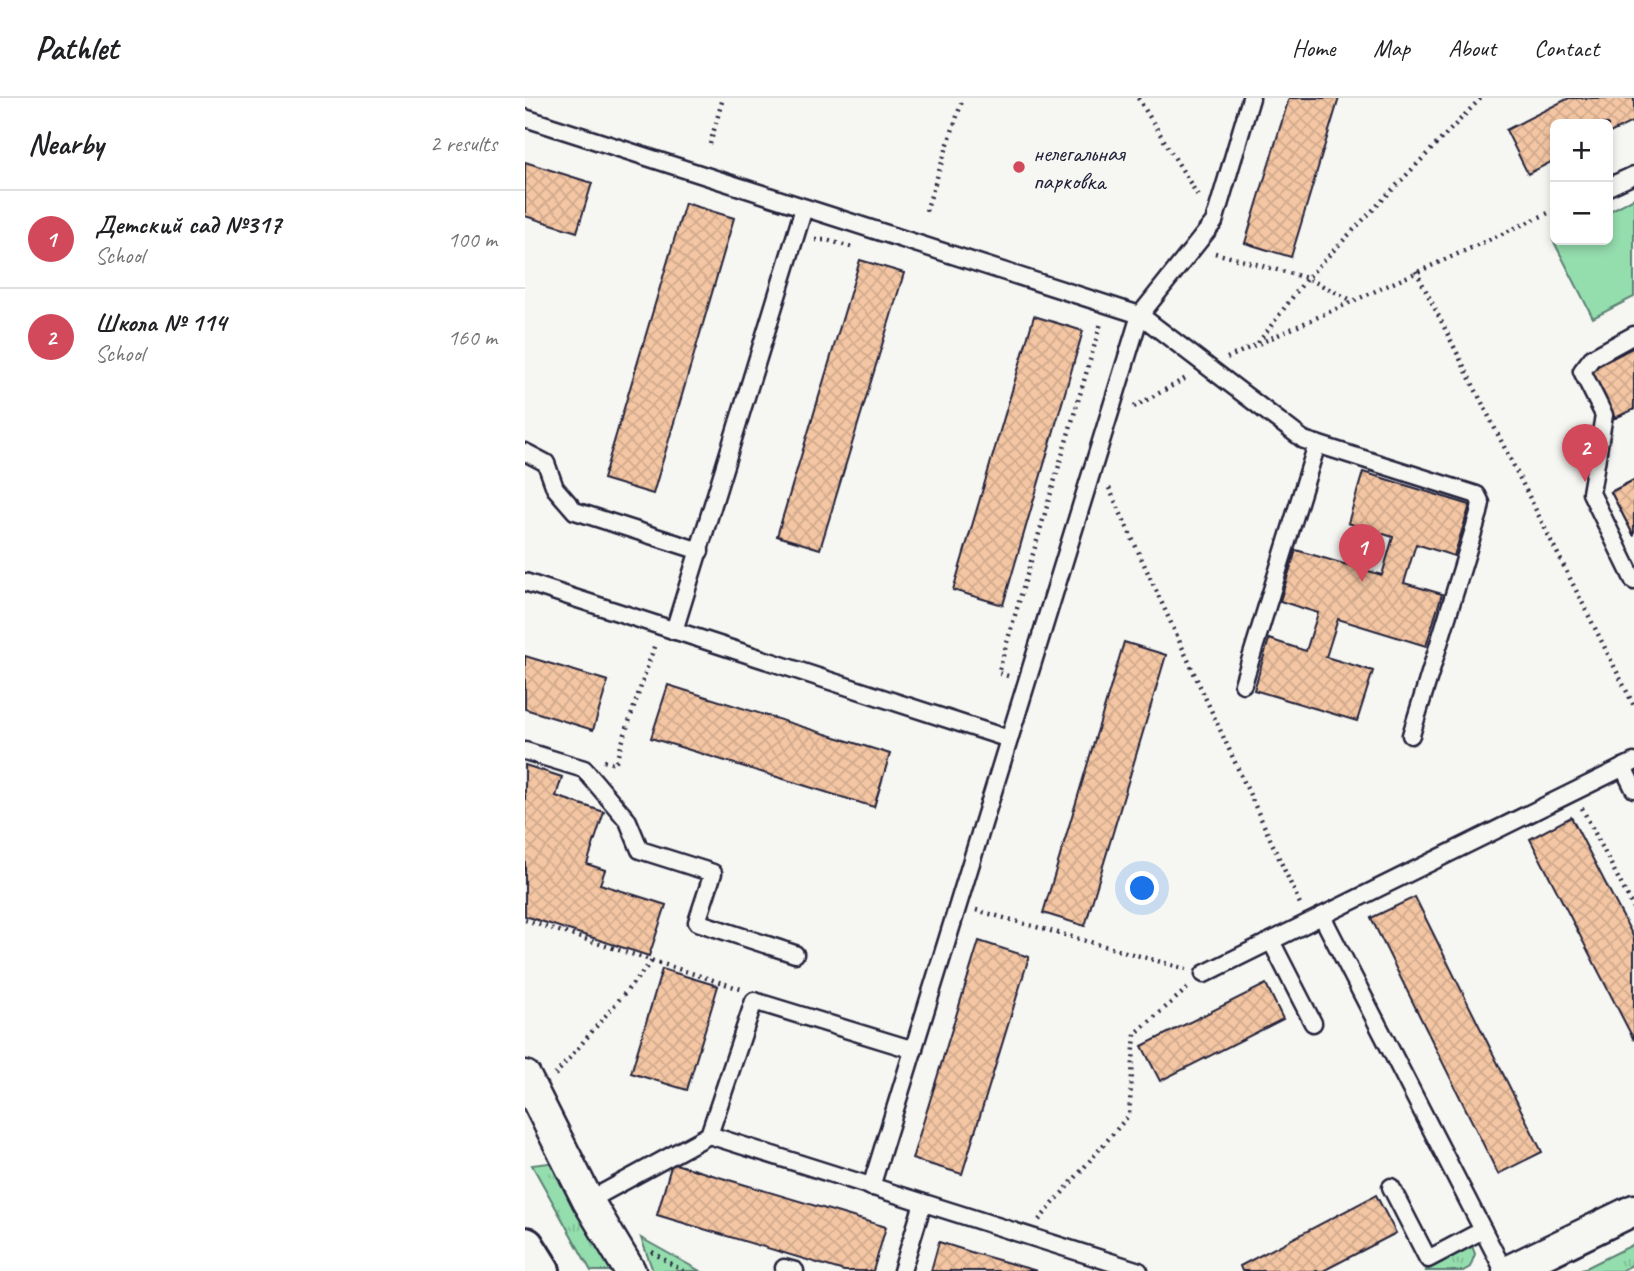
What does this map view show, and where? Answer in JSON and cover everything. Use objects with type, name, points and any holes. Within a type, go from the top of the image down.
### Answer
[{"type":"main road","points":[[525,1247],[540,1271]]},
{"type":"street","points":[[536,1080],[588,1201],[637,1259]]},
{"type":"street","points":[[1506,1271],[1634,1210]]},
{"type":"lane","points":[[871,1187],[1140,315],[1214,222],[1251,98]]},
{"type":"lane","points":[[525,118],[1140,315],[1304,440],[1476,495],[1481,503],[1411,735]]},
{"type":"lane","points":[[1613,185],[1634,175]]},
{"type":"lane","points":[[668,629],[700,551],[804,208]]},
{"type":"lane","points":[[1634,335],[1592,358],[1582,371],[1604,415],[1591,493],[1634,581]]},
{"type":"lane","points":[[1243,684],[1317,444]]},
{"type":"lane","points":[[525,452],[546,463],[555,488],[575,511],[700,551]]},
{"type":"lane","points":[[525,582],[1009,739]]},
{"type":"lane","points":[[525,751],[584,769],[628,821],[641,850],[713,873],[697,922],[795,954]]},
{"type":"lane","points":[[1204,974],[1629,764],[1634,789]]},
{"type":"lane","points":[[1315,919],[1506,1271]]},
{"type":"lane","points":[[1271,941],[1313,1023]]},
{"type":"lane","points":[[588,1201],[709,1135],[754,1001],[913,1050]]},
{"type":"lane","points":[[709,1135],[1139,1271]]},
{"type":"lane","points":[[1391,1187],[1429,1259],[1483,1230]]},
{"type":"lane","points":[[902,1271],[923,1203]]},
{"type":"path","points":[[710,144],[723,98]]},
{"type":"path","points":[[926,211],[963,98]]},
{"type":"path","points":[[1138,98],[1214,222]]},
{"type":"path","points":[[1258,344],[1307,278],[1481,98]]},
{"type":"path","points":[[1107,421],[1207,367],[1550,213]]},
{"type":"path","points":[[1194,247],[1307,278],[1352,300]]},
{"type":"path","points":[[1416,271],[1634,706]]},
{"type":"path","points":[[998,673],[1099,324],[1140,315]]},
{"type":"path","points":[[1095,460],[1315,919]]},
{"type":"path","points":[[591,757],[615,764],[668,629]]},
{"type":"path","points":[[1574,791],[1634,909]]},
{"type":"path","points":[[958,905],[1204,974]]},
{"type":"path","points":[[525,920],[743,990],[754,1001]]},
{"type":"path","points":[[536,1080],[652,961]]},
{"type":"path","points":[[1026,1236],[1129,1115],[1135,1034],[1204,974]]},
{"type":"path","points":[[637,1259],[683,1271]]},
{"type":"green space","points":[[1634,198],[1634,297],[1593,318],[1556,245],[1613,245],[1613,209]]},
{"type":"green space","points":[[557,1162],[613,1271],[591,1271],[532,1165]]},
{"type":"green space","points":[[641,1238],[700,1271],[653,1271]]},
{"type":"green space","points":[[1634,1244],[1634,1264],[1621,1271],[1580,1271]]},
{"type":"green space","points":[[1472,1246],[1475,1254],[1470,1267],[1463,1271],[1425,1271]]},
{"type":"building","points":[[1289,98],[1339,98],[1291,257],[1245,243]]},
{"type":"building","points":[[1569,98],[1634,98],[1634,121],[1613,132],[1613,119],[1550,119],[1550,163],[1528,174],[1506,130]]},
{"type":"building","points":[[525,162],[592,183],[577,232],[525,216]]},
{"type":"building","points":[[685,203],[734,218],[653,494],[603,479]]},
{"type":"building","points":[[860,260],[904,273],[820,549],[777,536]]},
{"type":"building","points":[[1034,316],[1083,331],[1003,605],[953,590]]},
{"type":"building","points":[[1634,347],[1634,409],[1615,418],[1590,370]]},
{"type":"building","points":[[1634,347],[1634,409],[1615,418],[1590,370]]},
{"type":"building","points":[[1634,347],[1634,409],[1615,418],[1590,370]]},
{"type":"building","points":[[1363,472],[1470,505],[1454,556],[1416,544],[1404,583],[1442,594],[1426,646],[1338,619],[1326,657],[1373,671],[1357,721],[1254,690],[1269,639],[1306,651],[1318,613],[1280,601],[1296,550],[1382,575],[1393,537],[1348,523]]},
{"type":"building","points":[[1634,480],[1634,536],[1611,492]]},
{"type":"building","points":[[1634,480],[1634,536],[1611,492]]},
{"type":"building","points":[[1634,480],[1634,536],[1611,492]]},
{"type":"building","points":[[1124,642],[1166,655],[1085,926],[1043,913]]},
{"type":"building","points":[[525,656],[608,681],[593,730],[525,709]]},
{"type":"building","points":[[668,685],[890,754],[874,807],[651,738]]},
{"type":"building","points":[[525,765],[562,777],[556,796],[604,812],[587,864],[605,870],[600,884],[666,905],[649,956],[525,916]]},
{"type":"building","points":[[1571,817],[1634,938],[1634,1040],[1530,839]]},
{"type":"building","points":[[1415,897],[1542,1152],[1498,1174],[1371,918]]},
{"type":"building","points":[[979,941],[1029,957],[962,1174],[912,1159]]},
{"type":"building","points":[[662,969],[718,986],[687,1090],[631,1073]]},
{"type":"building","points":[[1266,984],[1283,1019],[1160,1081],[1142,1046]]},
{"type":"building","points":[[672,1163],[886,1227],[873,1271],[844,1271],[657,1215]]},
{"type":"building","points":[[1376,1195],[1396,1233],[1323,1271],[1242,1271],[1240,1266]]},
{"type":"building","points":[[939,1242],[974,1253],[1037,1271],[931,1271]]},
{"type":"tram line","points":[[1547,1271],[1634,1228]]},
{"type":"place","name":"нелегальная парковка","points":[[1019,167]]},
{"type":"place","name":"Школа № 114","points":[[1585,482]]},
{"type":"place","name":"Детский сад №317","points":[[1362,582]]}]
